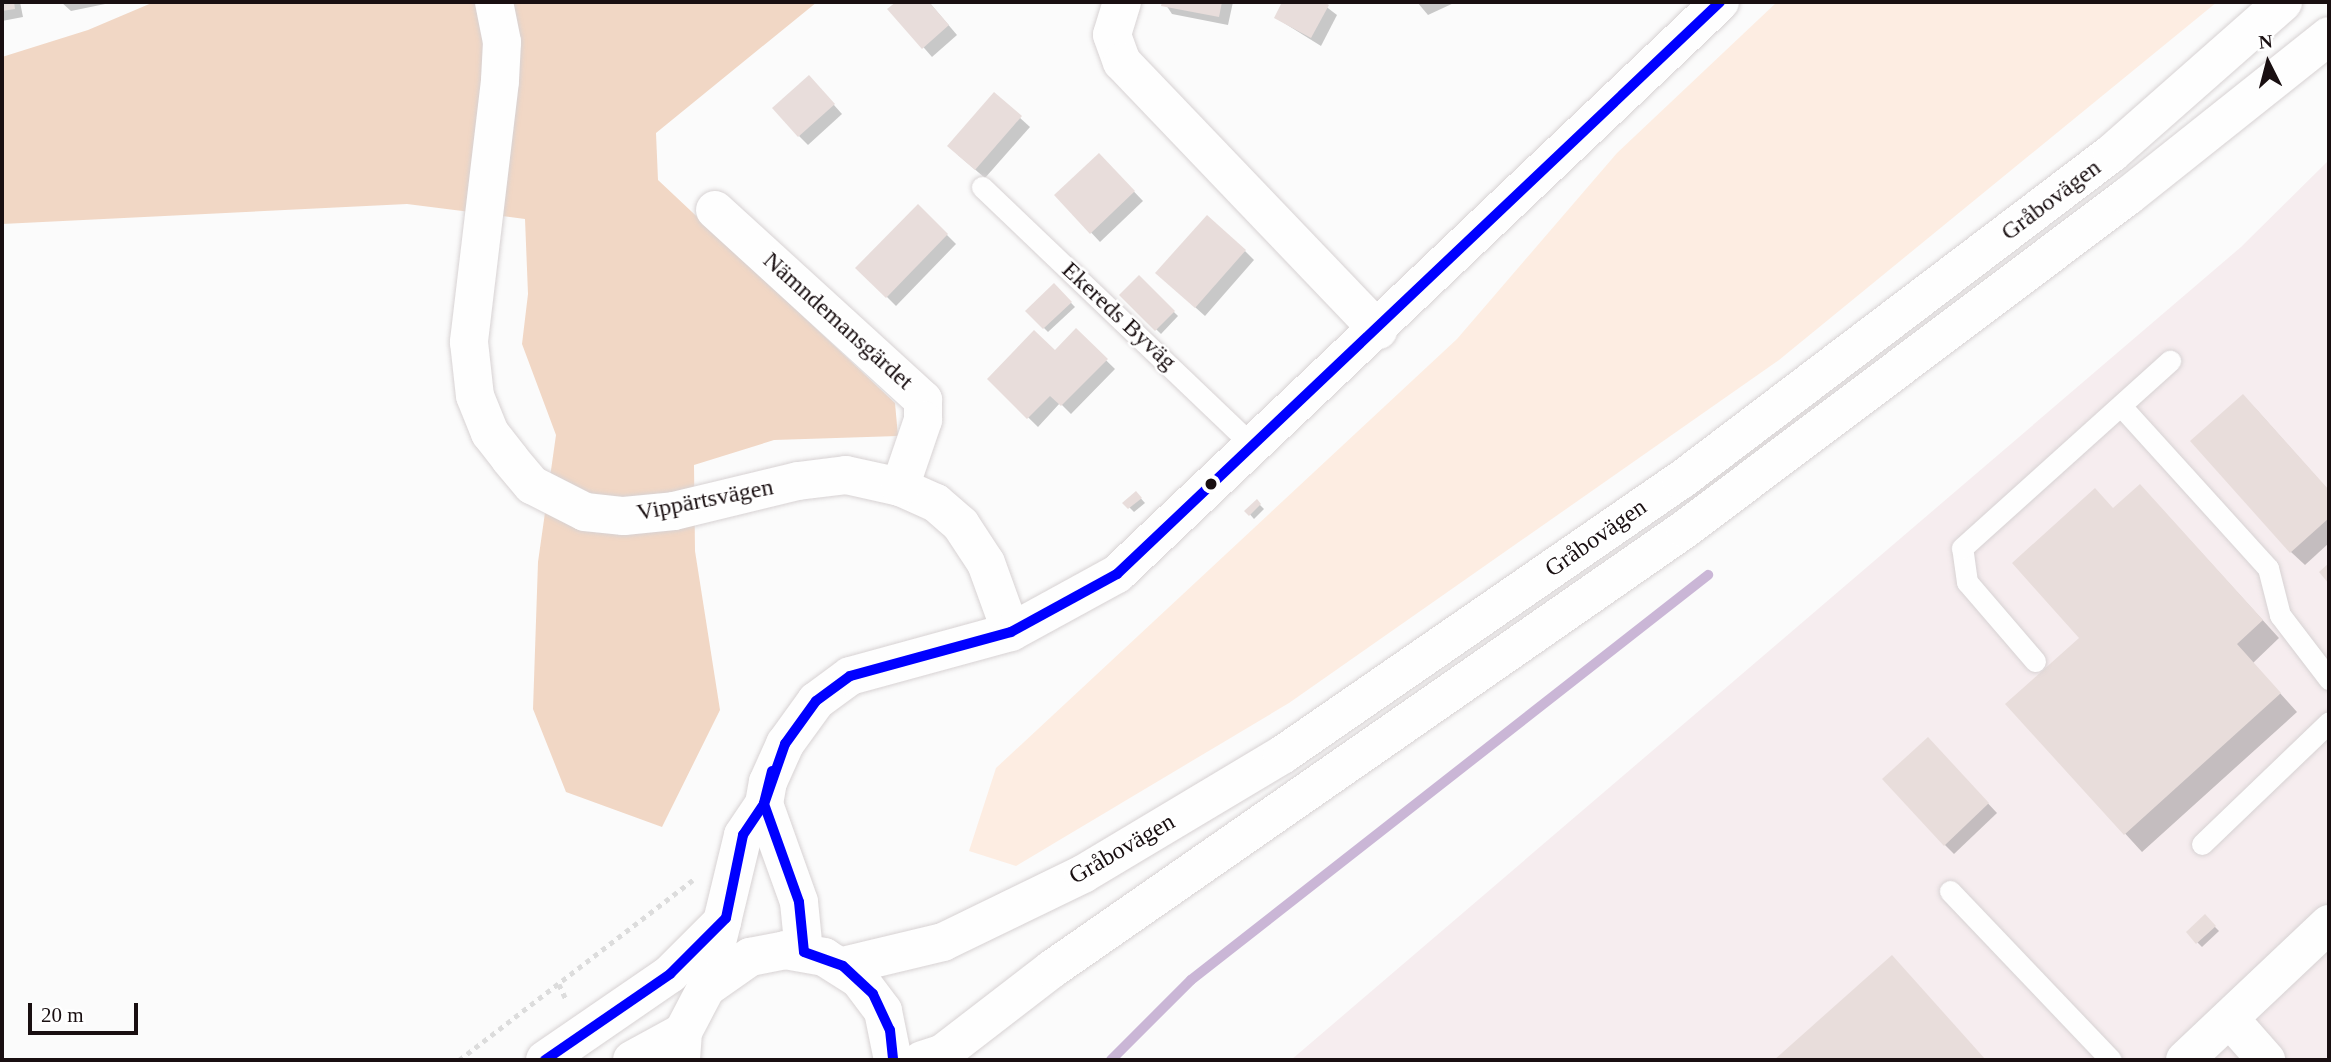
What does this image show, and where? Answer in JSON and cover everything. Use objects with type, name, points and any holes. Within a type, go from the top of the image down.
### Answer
[{"type":"street","name":"Vippärtsvägen","points":[[494,2],[502,42],[500,81],[469,342],[475,396],[490,433],[510,459],[532,485],[585,512],[624,516],[674,511],[798,481],[846,475],[900,487],[936,503],[961,525],[986,563],[1011,632]]},
{"type":"street","points":[[1122,2],[1112,35],[1122,62],[1378,330]]},
{"type":"street","name":"Gråbovägen","points":[[843,966],[900,955],[955,937],[1083,874],[1282,755],[1681,480],[2112,153],[2283,2]]},
{"type":"street","points":[[632,1060],[682,1046],[706,988],[726,918],[743,835],[764,804],[777,760],[800,721],[816,701],[850,676],[1011,632],[1117,574],[1378,330],[1705,7]]},
{"type":"street","name":"Gråbovägen","points":[[922,1060],[943,1053],[1052,969],[1685,529],[2128,196],[2329,36]]},
{"type":"street","name":"Nämndemansgärdet","points":[[715,210],[923,400],[923,420],[900,487]]},
{"type":"street","points":[[764,804],[799,902],[804,952]]},
{"type":"street","points":[[545,1060],[670,974],[726,918]]},
{"type":"street","points":[[2185,1060],[2329,924]]},
{"type":"street","points":[[706,988],[750,957],[804,952],[843,966],[873,994],[883,1012],[893,1060]]},
{"type":"street","points":[[2230,1019],[2266,1060]]},
{"type":"lane","name":"Ekereds Byväg","points":[[982,187],[1253,446]]},
{"type":"lane","points":[[2035,661],[1967,582],[1962,548],[2170,361]]},
{"type":"lane","points":[[2121,406],[2268,568],[2280,614],[2329,679]]},
{"type":"lane","points":[[2202,845],[2329,722]]},
{"type":"lane","points":[[1950,891],[2111,1060]]},
{"type":"shaded area","points":[[154,2],[817,2],[656,133],[658,180],[895,403],[898,436],[774,440],[694,465],[695,551],[720,710],[662,827],[566,792],[533,709],[538,562],[556,435],[522,344],[528,294],[525,219],[407,204],[2,224],[2,57],[88,30]]},
{"type":"shaded area","points":[[1777,2],[2217,2],[1779,360],[1289,703],[1016,866],[969,851],[996,768],[1457,339],[1617,153]]},
{"type":"shaded area","points":[[2329,160],[2329,1060],[1291,1060],[2241,247]]},
{"type":"building","points":[[2,2],[14,2],[15,9],[2,11]]},
{"type":"building","points":[[896,2],[929,2],[949,25],[922,49],[887,9]]},
{"type":"building","points":[[1162,2],[1222,2],[1219,17],[1161,6]]},
{"type":"building","points":[[1282,2],[1324,2],[1329,5],[1311,38],[1274,18]]},
{"type":"building","points":[[809,75],[835,104],[798,137],[772,108]]},
{"type":"building","points":[[994,92],[1022,116],[975,170],[947,146]]},
{"type":"building","points":[[1099,153],[1135,191],[1090,234],[1054,195]]},
{"type":"building","points":[[918,204],[948,234],[886,298],[855,268]]},
{"type":"building","points":[[1207,215],[1246,250],[1195,308],[1155,273]]},
{"type":"building","points":[[1139,275],[1175,311],[1155,331],[1119,295]]},
{"type":"building","points":[[1054,283],[1072,302],[1043,329],[1025,311]]},
{"type":"building","points":[[1076,328],[1108,359],[1061,406],[1050,396],[1027,419],[987,379],[1034,330],[1055,350]]},
{"type":"building","points":[[2243,394],[2329,490],[2329,518],[2290,553],[2190,441]]},
{"type":"building","points":[[2140,484],[2263,620],[2237,644],[2281,693],[2124,835],[2005,704],[2079,638],[2012,563],[2095,488],[2113,508]]},
{"type":"building","points":[[1136,491],[1142,498],[1128,509],[1122,503]]},
{"type":"building","points":[[1257,499],[1261,504],[1249,516],[1244,511]]},
{"type":"building","points":[[2329,563],[2329,584],[2319,572]]},
{"type":"building","points":[[1928,737],[1989,803],[1944,846],[1882,779]]},
{"type":"building","points":[[2205,914],[2216,926],[2196,944],[2186,932]]},
{"type":"building","points":[[1892,955],[1986,1060],[1774,1060]]},
{"type":"waterway","points":[[1111,1060],[1191,980],[1708,575]]},
{"type":"transit line","points":[[545,1060],[670,974],[726,918],[743,835],[764,804],[785,744],[816,701],[850,676],[1011,632],[1117,574],[1720,2]]},
{"type":"transit line","points":[[772,771],[764,804],[799,902],[804,952]]},
{"type":"transit line","points":[[804,952],[843,966],[873,994],[890,1030],[893,1060]]}]
